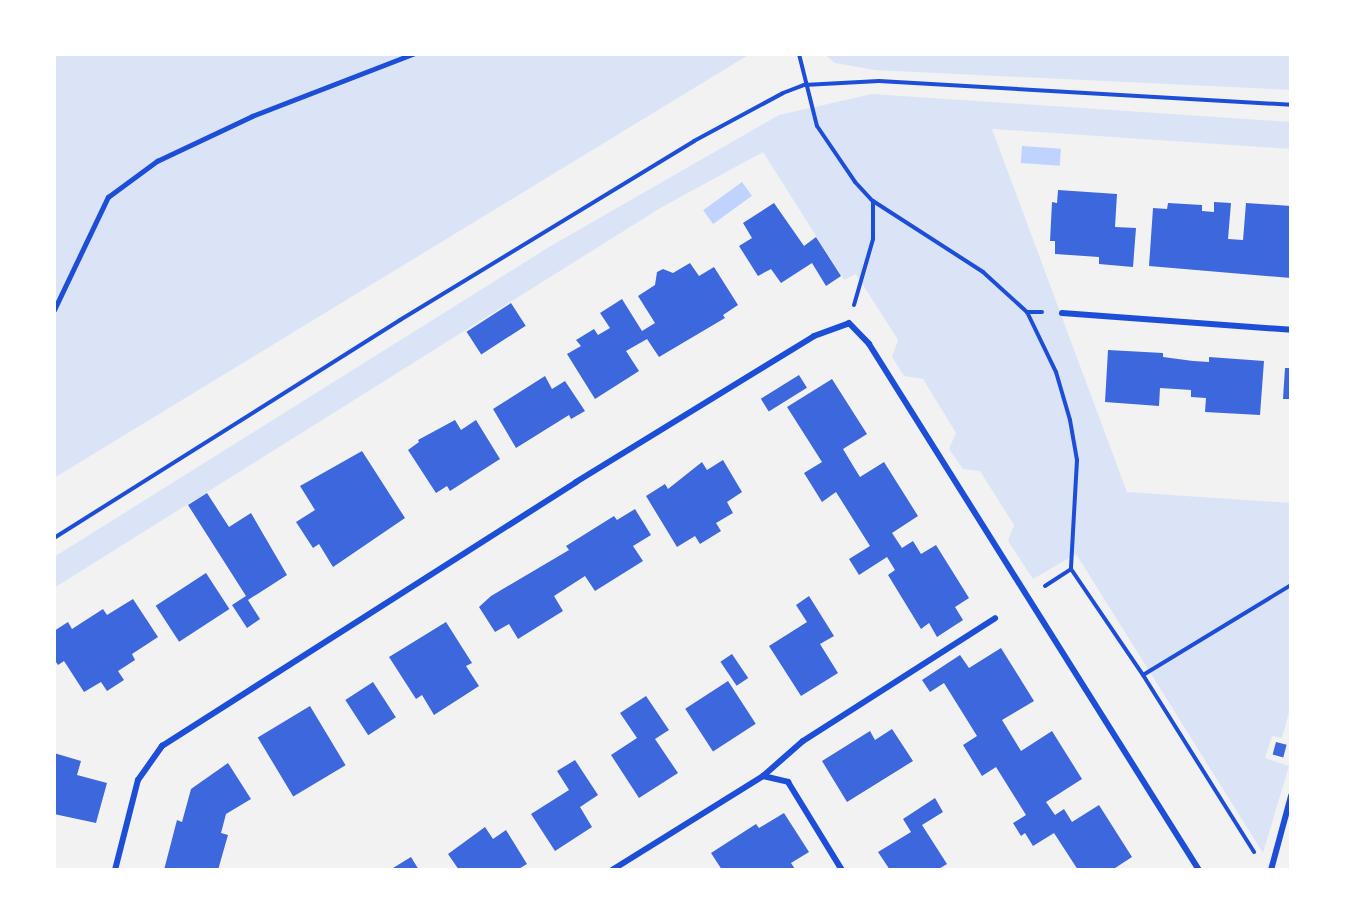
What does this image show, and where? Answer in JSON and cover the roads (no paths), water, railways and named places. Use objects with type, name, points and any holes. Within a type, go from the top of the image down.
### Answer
[{"type":"street","points":[[1062,313],[1291,330]]},
{"type":"street","points":[[115,870],[138,780],[162,746],[576,482],[814,336],[849,323],[869,344],[1199,870]]},
{"type":"street","points":[[612,870],[763,776],[803,741],[995,618]]},
{"type":"street","points":[[763,776],[788,782],[842,870]]},
{"type":"street","points":[[1271,870],[1291,796]]},
{"type":"lane","points":[[54,310],[108,197],[157,161],[252,116],[413,54]]},
{"type":"water","points":[[1022,146],[1061,149],[1060,166],[1021,163]]},
{"type":"water","points":[[742,182],[752,196],[713,224],[703,210]]}]
